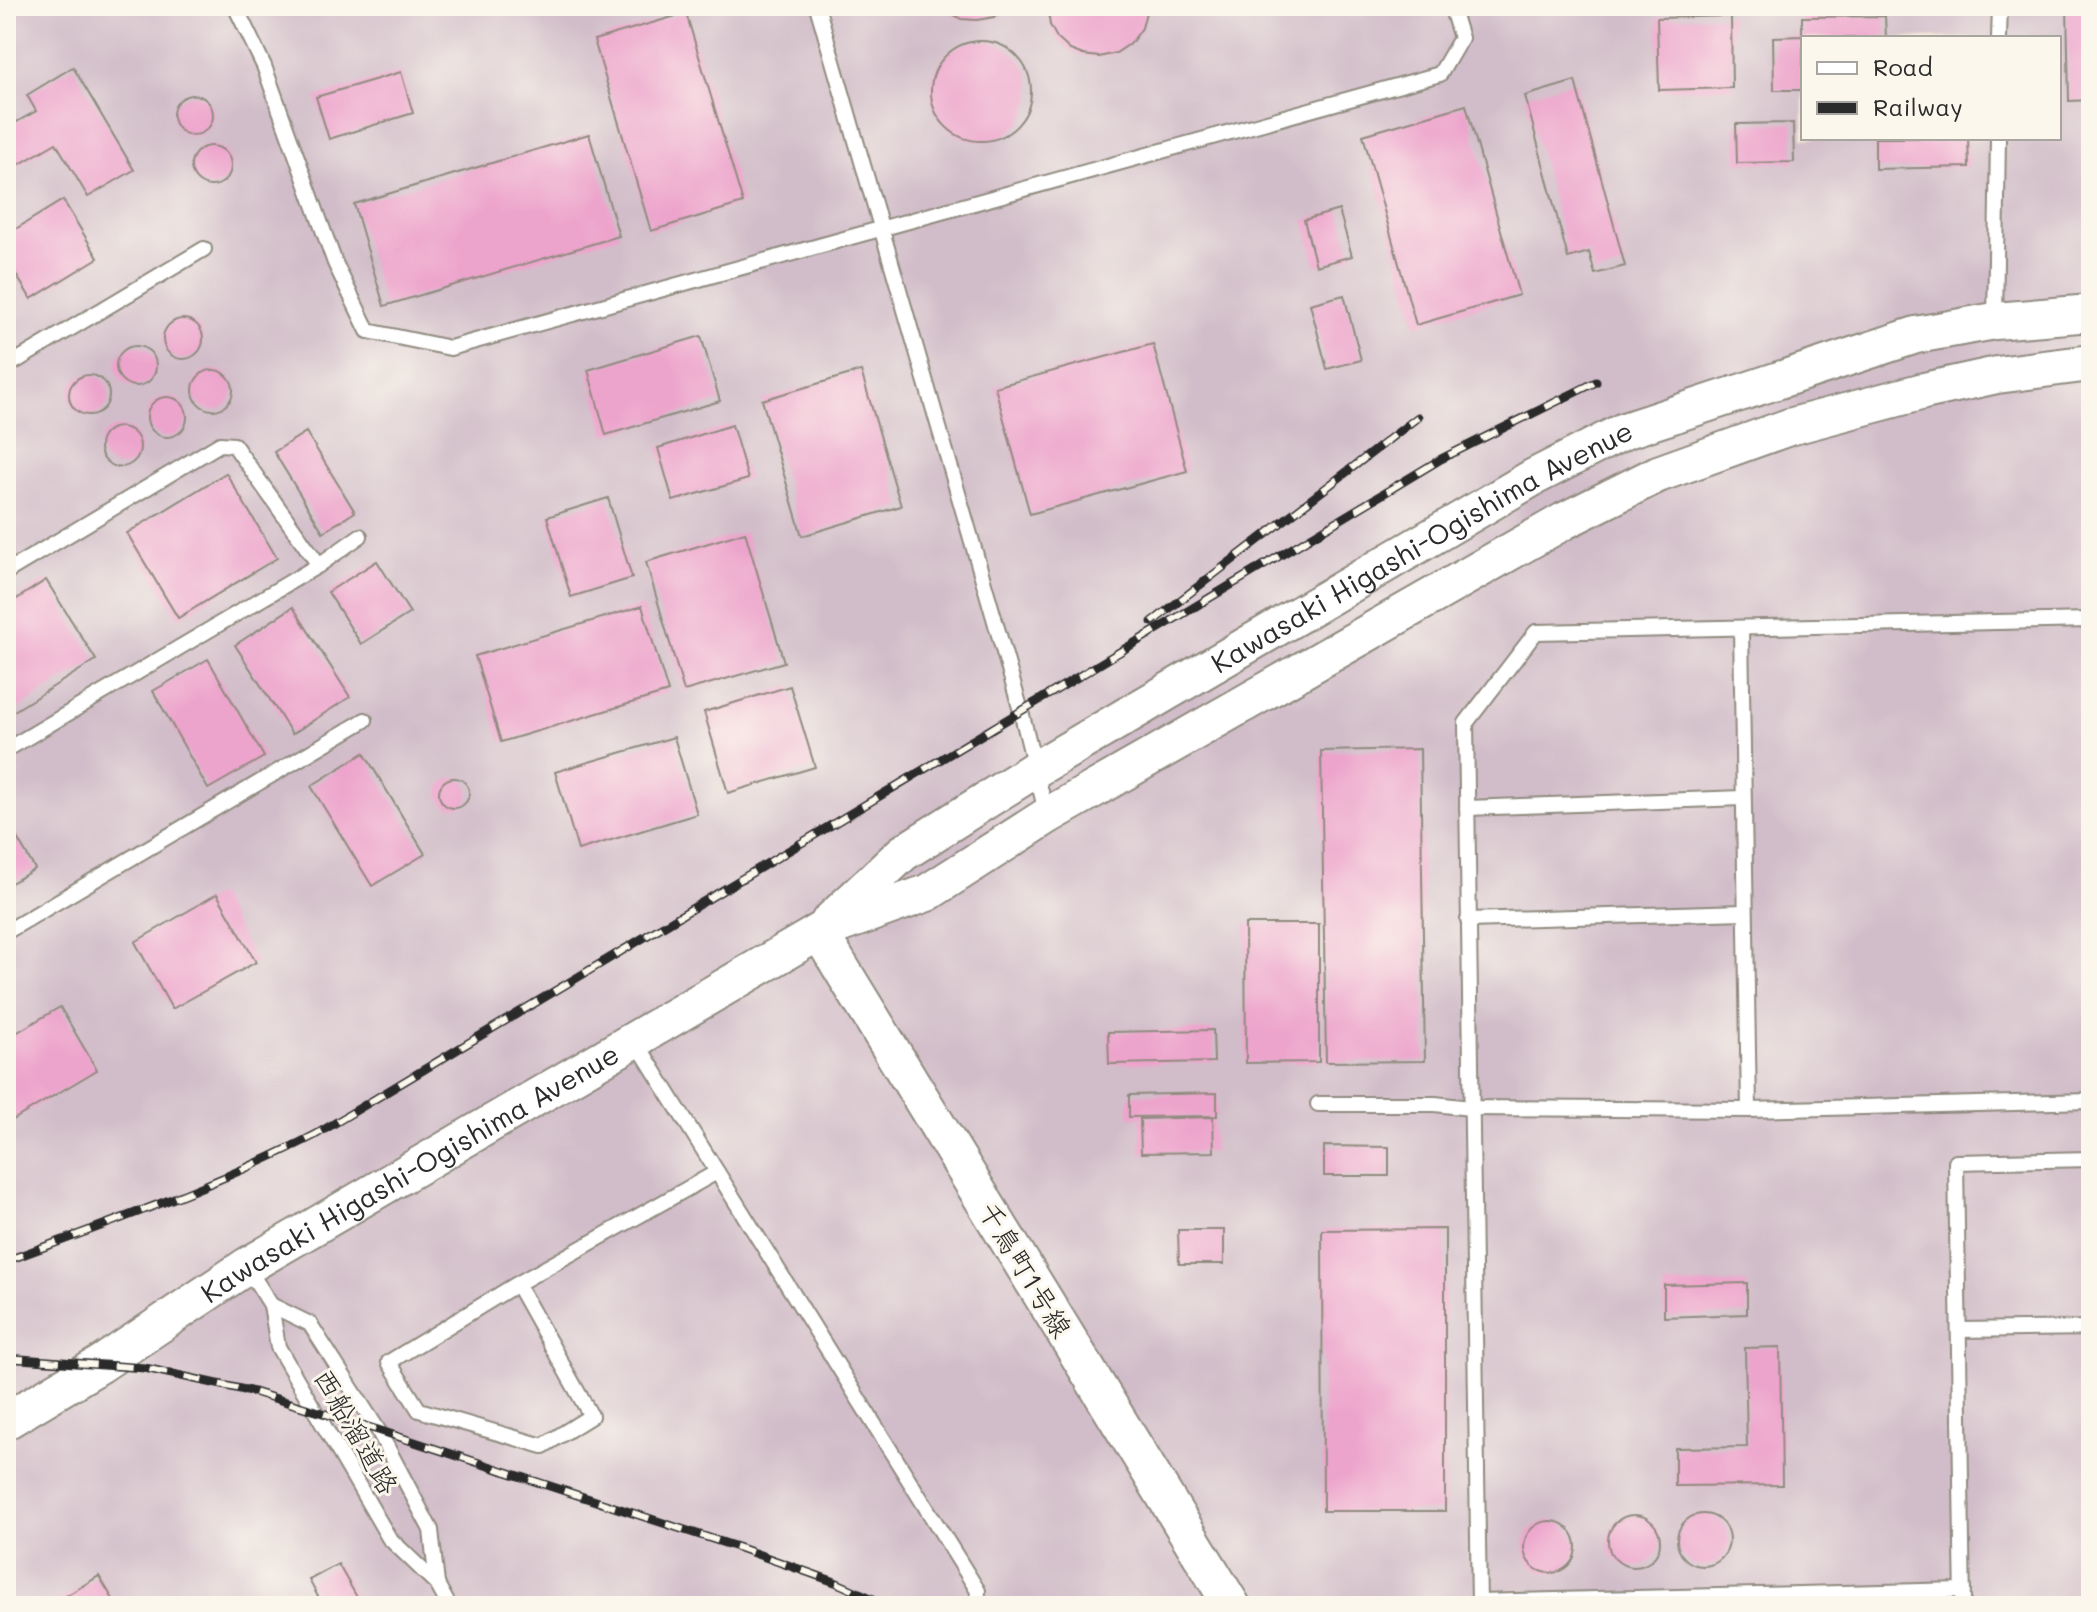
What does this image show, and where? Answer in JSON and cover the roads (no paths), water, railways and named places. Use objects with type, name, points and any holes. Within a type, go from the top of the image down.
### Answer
[{"type":"street","name":"Kawasaki Higashi-Ogishima Avenue","points":[[819,932],[903,853],[1034,770],[1520,485],[1624,431],[1916,335],[1995,321],[2091,313]]},
{"type":"street","name":"Kawasaki Higashi-Ogishima Avenue","points":[[6,1421],[101,1364],[247,1266],[819,932],[927,893],[1047,816],[1564,521],[1658,474],[1789,427],[1997,375],[2091,363]]},
{"type":"street","name":"千鳥町1号線","points":[[819,932],[1232,1606]]},
{"type":"lane","points":[[235,6],[264,66],[335,263],[368,331],[450,348],[1440,74],[1461,38],[1451,6]]},
{"type":"lane","points":[[817,6],[1021,711],[1047,816]]},
{"type":"lane","points":[[1999,36],[2000,6]]},
{"type":"lane","points":[[1995,321],[1998,140]]},
{"type":"lane","points":[[6,367],[204,249]]},
{"type":"lane","points":[[6,572],[220,444],[234,445],[319,565]]},
{"type":"lane","points":[[6,750],[319,565],[360,536]]},
{"type":"lane","points":[[1963,1590],[1479,1604],[1466,723],[1536,632],[2091,620]]},
{"type":"lane","points":[[1741,628],[1749,1110]]},
{"type":"lane","points":[[6,932],[365,720]]},
{"type":"lane","points":[[1467,808],[1743,798]]},
{"type":"lane","points":[[1468,920],[1745,912]]},
{"type":"lane","points":[[635,1040],[978,1591],[977,1606]]},
{"type":"lane","points":[[1318,1104],[1749,1110],[2091,1101]]},
{"type":"lane","points":[[1963,1606],[1956,1162],[2091,1159]]},
{"type":"lane","points":[[517,1284],[591,1416],[543,1446],[419,1410],[389,1362],[517,1284],[717,1172]]},
{"type":"lane","name":"西船溜道路","points":[[247,1266],[271,1305],[278,1347],[389,1538],[437,1584],[449,1606]]},
{"type":"lane","points":[[271,1305],[310,1324],[378,1430],[431,1530],[437,1584]]},
{"type":"lane","points":[[1959,1330],[2091,1328]]},
{"type":"railway","points":[[6,1261],[201,1187],[315,1135],[1441,459],[1596,382]]},
{"type":"railway","points":[[1152,622],[1418,417]]},
{"type":"railway","points":[[6,1358],[145,1368],[254,1392],[740,1548],[835,1582],[889,1606]]}]
